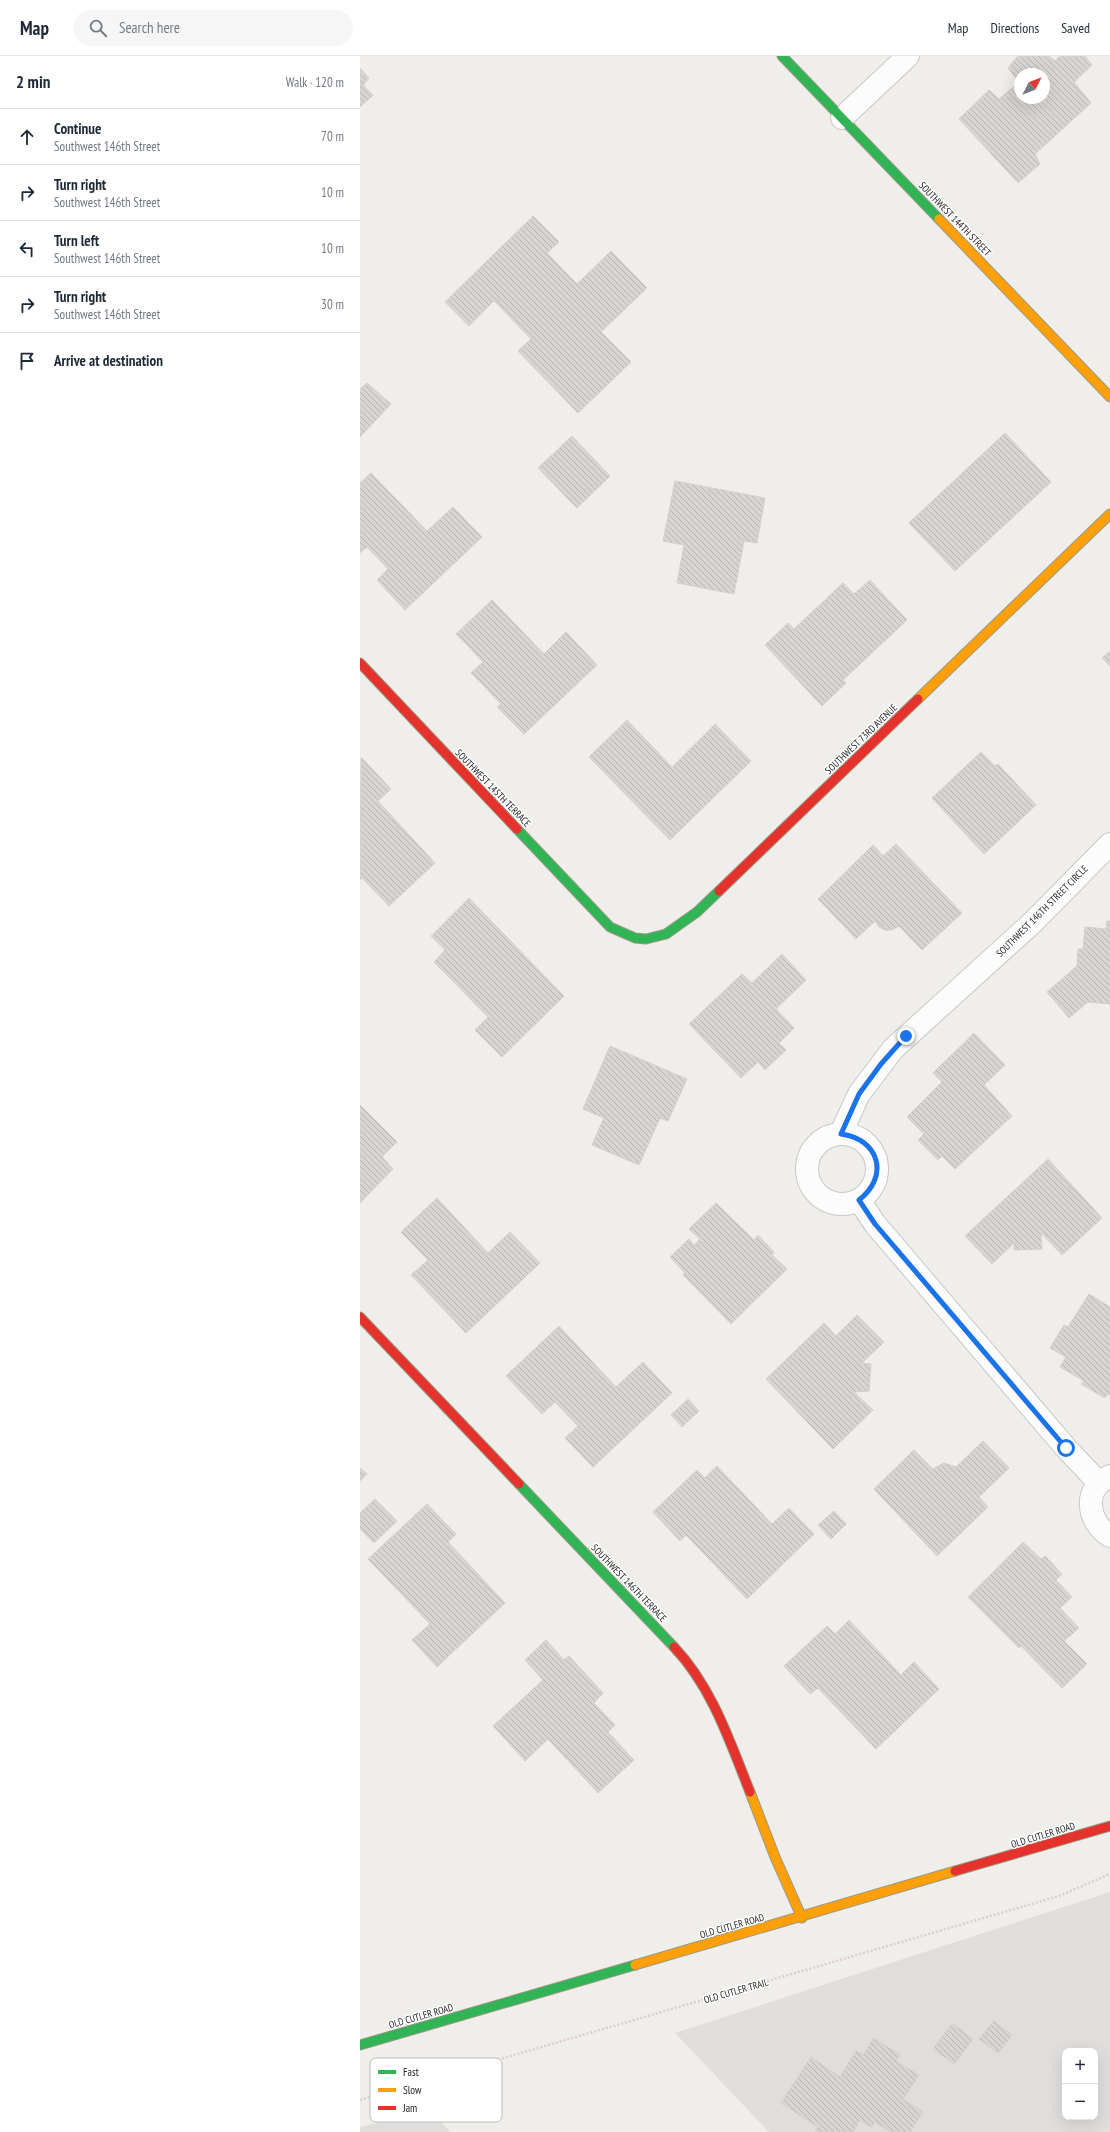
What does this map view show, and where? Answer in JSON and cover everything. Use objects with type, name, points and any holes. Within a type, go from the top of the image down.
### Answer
[{"type":"street","name":"SOUTHWEST 144TH STREET","points":[[782,56],[1110,397]]},
{"type":"street","points":[[842,118],[908,56]]},
{"type":"street","name":"SOUTHWEST 73RD AVENUE","points":[[610,927],[624,936],[654,939],[673,931],[697,912],[1110,514]]},
{"type":"street","name":"SOUTHWEST 145TH TERRACE","points":[[360,664],[610,927]]},
{"type":"street","name":"SOUTHWEST 146TH STREET CIRCLE","points":[[841,1134],[859,1094],[881,1064],[906,1036],[973,978],[1032,923],[1110,844]]},
{"type":"street","points":[[841,1134],[853,1135],[863,1141],[871,1149],[876,1160],[877,1172],[874,1183],[868,1193],[859,1200],[848,1204],[825,1200],[809,1183],[807,1172],[808,1160],[812,1150],[820,1141],[830,1135],[841,1134]]},
{"type":"street","points":[[859,1200],[875,1224],[1061,1442],[1105,1480],[1092,1498],[1091,1514],[1095,1523],[1110,1536]]},
{"type":"street","name":"SOUTHWEST 146TH TERRACE","points":[[360,1317],[690,1664],[704,1685],[722,1722],[775,1857],[802,1918]]},
{"type":"street","name":"OLD CUTLER ROAD","points":[[360,2045],[802,1918],[1110,1826]]},
{"type":"path","name":"OLD CUTLER TRAIL","points":[[502,2059],[1059,1896],[1110,1874]]},
{"type":"path","name":"OLD CUTLER TRAIL","points":[[360,2100],[370,2097]]},
{"type":"shaded area","points":[[1110,1892],[1110,2132],[769,2132],[675,2033]]},
{"type":"shaded area","points":[[381,2122],[441,2122],[450,2132],[360,2132],[360,2127]]},
{"type":"building","points":[[1018,56],[1049,56],[1055,61],[1060,56],[1085,56],[1092,65],[1074,82],[1091,103],[1035,154],[1040,164],[1018,183],[959,119],[989,90],[999,99],[1014,86],[1014,104],[1050,104],[1050,68],[1014,68],[1014,76],[1008,68]]},
{"type":"building","points":[[360,68],[369,78],[363,85],[373,95],[360,107]]},
{"type":"building","points":[[533,216],[559,242],[547,253],[577,284],[611,251],[647,288],[601,332],[631,362],[578,413],[518,351],[531,339],[494,301],[469,326],[445,302]]},
{"type":"building","points":[[367,383],[391,404],[360,437],[360,389]]},
{"type":"building","points":[[1005,433],[1051,482],[955,571],[909,523]]},
{"type":"building","points":[[572,436],[610,476],[577,508],[538,468]]},
{"type":"building","points":[[371,473],[427,531],[453,507],[482,537],[405,610],[377,580],[388,569],[367,547],[360,553],[360,483]]},
{"type":"building","points":[[675,481],[765,498],[757,543],[744,541],[734,594],[677,583],[684,545],[663,541]]},
{"type":"building","points":[[870,580],[907,620],[843,680],[846,683],[822,706],[765,645],[788,623],[794,629],[843,583],[854,594]]},
{"type":"building","points":[[492,600],[544,654],[566,632],[597,665],[524,734],[497,707],[501,704],[471,673],[483,662],[456,634]]},
{"type":"building","points":[[1110,651],[1110,666],[1102,658]]},
{"type":"building","points":[[627,720],[672,767],[715,724],[751,761],[670,840],[589,757]]},
{"type":"building","points":[[981,752],[995,766],[998,764],[1036,805],[984,854],[932,798]]},
{"type":"building","points":[[361,757],[391,789],[378,801],[435,863],[389,906],[362,878],[360,880]]},
{"type":"building","points":[[896,844],[962,913],[922,950],[899,926],[892,930],[885,930],[879,927],[875,921],[856,939],[818,899],[873,845],[883,856]]},
{"type":"building","points":[[469,898],[564,996],[502,1057],[475,1030],[488,1017],[434,962],[445,950],[431,936]]},
{"type":"building","points":[[1107,921],[1110,921],[1110,1004],[1088,1002],[1069,1018],[1047,992],[1077,966],[1078,949],[1083,949],[1085,927],[1106,929]]},
{"type":"building","points":[[782,954],[806,980],[776,1009],[794,1028],[779,1043],[786,1050],[765,1070],[758,1062],[741,1078],[689,1024],[742,974],[752,983]]},
{"type":"building","points":[[974,1033],[1005,1065],[984,1085],[1012,1116],[955,1169],[942,1156],[938,1160],[918,1140],[924,1134],[907,1117],[942,1082],[933,1073]]},
{"type":"building","points":[[610,1046],[687,1079],[668,1121],[660,1118],[639,1165],[592,1145],[604,1118],[583,1109]]},
{"type":"building","points":[[360,1105],[397,1142],[382,1157],[393,1169],[360,1203]]},
{"type":"building","points":[[1048,1159],[1102,1218],[1062,1255],[1041,1233],[1042,1249],[1014,1250],[1014,1243],[992,1264],[965,1236]]},
{"type":"building","points":[[437,1198],[488,1253],[510,1232],[540,1263],[466,1333],[411,1275],[428,1260],[401,1232]]},
{"type":"building","points":[[716,1203],[754,1240],[758,1235],[774,1252],[772,1255],[787,1269],[731,1324],[683,1275],[685,1273],[670,1257],[689,1239],[694,1245],[700,1239],[689,1229]]},
{"type":"building","points":[[1089,1294],[1110,1307],[1110,1395],[1108,1394],[1105,1398],[1081,1384],[1084,1381],[1060,1367],[1066,1357],[1050,1348],[1064,1325],[1068,1327]]},
{"type":"building","points":[[857,1315],[884,1342],[862,1363],[871,1364],[869,1391],[854,1392],[873,1410],[833,1449],[766,1379],[824,1323],[836,1336]]},
{"type":"building","points":[[559,1326],[616,1387],[643,1362],[672,1393],[593,1467],[565,1438],[578,1426],[555,1402],[542,1414],[506,1376]]},
{"type":"building","points":[[688,1399],[699,1411],[682,1427],[671,1415]]},
{"type":"building","points":[[983,1441],[1009,1468],[979,1497],[988,1507],[937,1556],[874,1489],[914,1450],[933,1469],[944,1463],[956,1467]]},
{"type":"building","points":[[717,1466],[772,1524],[789,1508],[814,1534],[747,1599],[686,1535],[680,1541],[653,1512],[697,1470],[705,1478]]},
{"type":"building","points":[[360,1468],[367,1474],[360,1481]]},
{"type":"building","points":[[375,1499],[397,1521],[374,1543],[360,1529],[360,1513]]},
{"type":"building","points":[[427,1504],[456,1534],[448,1542],[505,1603],[437,1667],[412,1640],[430,1624],[368,1559]]},
{"type":"building","points":[[834,1511],[846,1524],[831,1539],[818,1525]]},
{"type":"building","points":[[1023,1542],[1041,1559],[1045,1556],[1062,1574],[1056,1580],[1072,1597],[1060,1608],[1079,1628],[1064,1641],[1087,1664],[1062,1688],[1021,1646],[1019,1648],[968,1597]]},
{"type":"building","points":[[849,1620],[901,1675],[914,1662],[939,1689],[876,1749],[818,1688],[810,1694],[784,1666],[827,1626],[835,1634]]},
{"type":"building","points":[[546,1640],[564,1660],[569,1656],[603,1693],[594,1703],[615,1725],[608,1732],[634,1760],[598,1793],[548,1739],[525,1761],[493,1726],[543,1680],[525,1660]]},
{"type":"building","points":[[994,2021],[1012,2035],[998,2053],[979,2039]]},
{"type":"building","points":[[952,2023],[973,2039],[954,2064],[933,2049]]},
{"type":"building","points":[[874,2038],[900,2055],[896,2061],[919,2075],[903,2099],[923,2112],[910,2132],[890,2132],[875,2122],[871,2127],[860,2120],[853,2132],[815,2132],[818,2127],[781,2103],[811,2057],[840,2077],[856,2051],[863,2055]]},
{"type":"traffic: fast","points":[[782,56],[939,219]]},
{"type":"traffic: fast","points":[[517,829],[610,927],[635,938],[646,939],[666,934],[697,912],[719,891]]},
{"type":"traffic: fast","points":[[519,1484],[674,1647]]},
{"type":"traffic: fast","points":[[360,2045],[635,1965]]},
{"type":"traffic: slow","points":[[939,219],[1110,397]]},
{"type":"traffic: slow","points":[[918,699],[1110,514]]},
{"type":"traffic: slow","points":[[750,1792],[775,1857],[802,1918]]},
{"type":"traffic: slow","points":[[635,1965],[955,1871]]},
{"type":"traffic: jam","points":[[360,663],[517,829]]},
{"type":"traffic: jam","points":[[719,891],[918,699]]},
{"type":"traffic: jam","points":[[360,1317],[519,1484]]},
{"type":"traffic: jam","points":[[674,1647],[699,1680],[719,1716],[750,1792]]},
{"type":"traffic: jam","points":[[955,1871],[1110,1826]]},
{"type":"route","points":[[906,1036],[893,1049],[859,1094],[841,1134],[853,1135],[863,1141],[871,1149],[876,1160],[877,1172],[874,1183],[868,1193],[859,1200],[875,1224],[1066,1448]]}]
